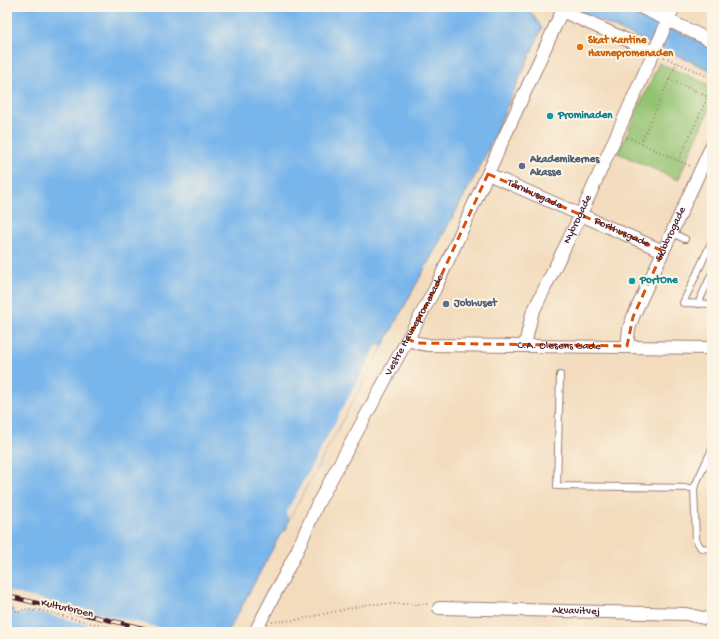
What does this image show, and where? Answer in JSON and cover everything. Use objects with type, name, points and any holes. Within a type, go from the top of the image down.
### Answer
[{"type":"street","points":[[640,7],[712,41]]},
{"type":"street","name":"Nybrogade","points":[[525,345],[532,314],[581,214],[674,7]]},
{"type":"street","name":"Vestre Havnepromenade","points":[[257,628],[297,551],[316,505],[436,289],[562,11],[655,50]]},
{"type":"street","name":"Skibbrogade","points":[[627,346],[629,329],[633,317],[712,145]]},
{"type":"street","name":"Tårnhusgade","points":[[488,174],[581,214]]},
{"type":"street","name":"Porthusgade","points":[[581,214],[663,251]]},
{"type":"street","name":"C.A. Olesens Gade","points":[[408,338],[418,344],[429,345],[712,348]]},
{"type":"street","name":"Akvavitvej","points":[[439,608],[686,614],[712,620]]},
{"type":"lane","points":[[672,233],[685,238]]},
{"type":"lane","points":[[712,241],[683,304],[712,304]]},
{"type":"lane","points":[[698,304],[712,272]]},
{"type":"lane","points":[[560,375],[557,486],[694,488]]},
{"type":"lane","points":[[712,449],[694,488],[696,540],[702,548],[712,549]]},
{"type":"path","points":[[655,50],[712,78]]},
{"type":"path","points":[[641,143],[677,62]]},
{"type":"path","points":[[669,79],[708,97]]},
{"type":"path","points":[[678,161],[712,88]]},
{"type":"path","points":[[618,132],[700,171]]},
{"type":"path","name":"Kulturbroen","points":[[7,604],[14,606],[17,612],[21,612],[24,609],[34,611],[34,609],[129,632]]},
{"type":"path","points":[[257,628],[370,604],[433,604],[439,608]]},
{"type":"highlighted area","points":[[488,174],[663,251],[633,317],[627,346],[417,343],[408,339],[435,289]]},
{"type":"green space","points":[[659,63],[712,86],[712,103],[678,180],[618,153]]},
{"type":"water","points":[[7,7],[527,7],[542,28],[482,163],[289,519],[286,530],[280,535],[228,632],[7,632]]},
{"type":"water","points":[[569,7],[623,7],[712,47],[712,71]]},
{"type":"pier","points":[[377,345],[382,347],[289,519],[286,513]]},
{"type":"pier","points":[[7,591],[177,632],[120,632],[37,612],[36,614],[27,611],[25,614],[18,615],[14,612],[11,606],[7,606]]},
{"type":"railway","points":[[7,596],[159,632]]},
{"type":"place","name":"Skat Kantine Havnepromenaden","points":[[580,47]]},
{"type":"place","name":"Prominaden","points":[[550,116]]},
{"type":"place","name":"Akademikernes Akasse","points":[[522,166]]},
{"type":"place","name":"PortOne","points":[[632,281]]},
{"type":"place","name":"Jobhuset","points":[[446,304]]}]
